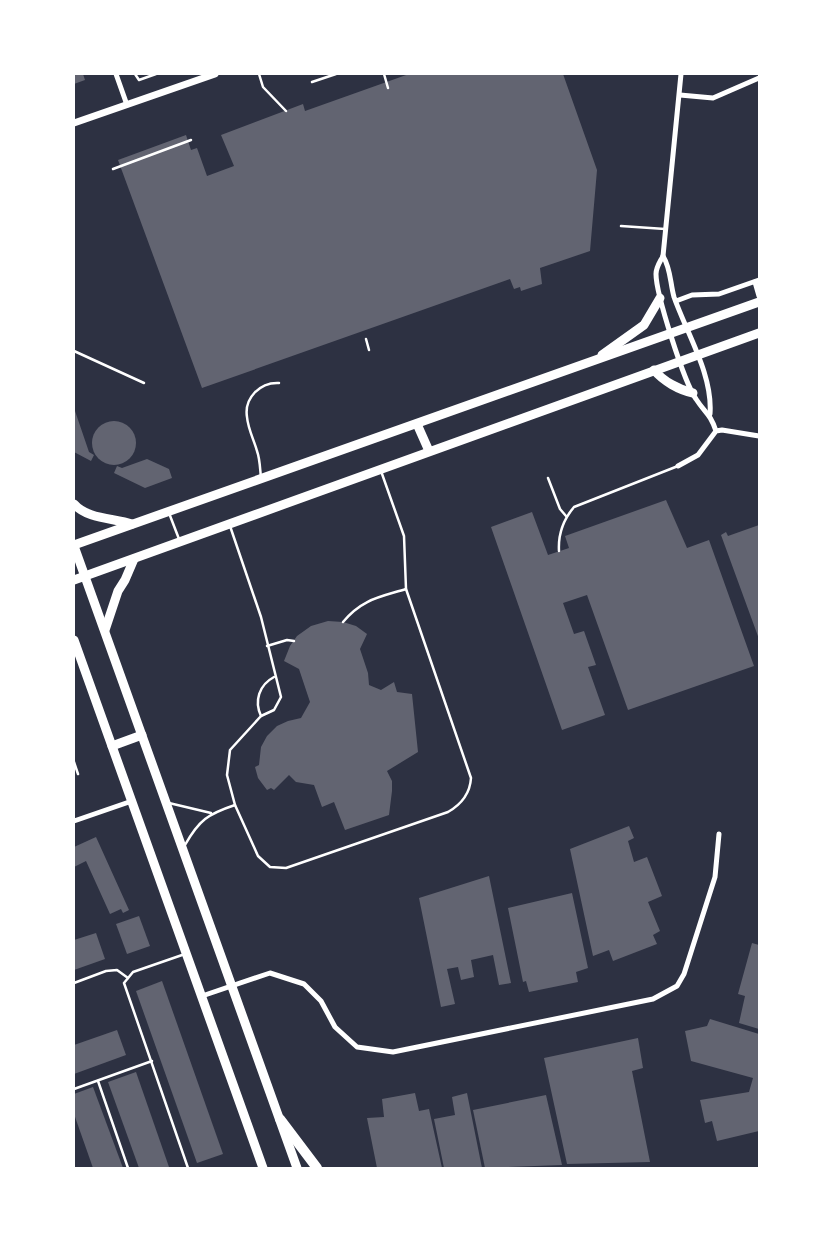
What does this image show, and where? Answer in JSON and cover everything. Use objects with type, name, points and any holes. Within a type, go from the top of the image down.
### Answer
[{"type":"highway","points":[[280,1120],[317,1168]]},
{"type":"main road","points":[[594,361],[644,325],[660,298]]},
{"type":"main road","points":[[297,1168],[74,546],[759,302]]},
{"type":"main road","points":[[74,580],[759,332]]},
{"type":"main road","points":[[654,370],[660,378],[682,391],[693,393]]},
{"type":"main road","points":[[417,424],[429,450]]},
{"type":"main road","points":[[74,504],[82,511],[94,516],[114,518],[132,524]]},
{"type":"main road","points":[[105,630],[118,591],[134,559]]},
{"type":"main road","points":[[74,640],[263,1168]]},
{"type":"main road","points":[[112,746],[142,735]]},
{"type":"street","points":[[116,74],[128,105]]},
{"type":"street","points":[[74,123],[215,74]]},
{"type":"street","points":[[681,74],[663,256],[656,274],[660,298],[680,360],[693,393],[710,414],[716,431]]},
{"type":"street","points":[[680,95],[712,98],[759,78]]},
{"type":"street","points":[[663,256],[669,266],[671,284],[676,301],[711,400],[710,414]]},
{"type":"street","points":[[676,301],[692,295],[713,295],[726,292],[757,281],[759,296]]},
{"type":"street","points":[[678,466],[698,455],[716,431],[722,430],[759,436]]},
{"type":"street","points":[[74,821],[132,801]]},
{"type":"street","points":[[202,996],[270,973],[304,984],[321,1001],[335,1027],[357,1047],[393,1052],[653,999],[676,986],[684,974],[715,877],[720,834]]},
{"type":"lane","points":[[312,82],[336,74]]},
{"type":"lane","points":[[384,74],[388,88]]},
{"type":"lane","points":[[113,169],[191,140]]},
{"type":"lane","points":[[621,226],[666,230]]},
{"type":"lane","points":[[74,351],[144,383]]},
{"type":"lane","points":[[261,479],[258,453],[247,417],[247,407],[256,390],[269,383],[279,383]]},
{"type":"lane","points":[[559,551],[559,533],[566,516],[574,506],[678,466]]},
{"type":"lane","points":[[229,525],[261,618],[274,678],[279,684],[281,697],[274,710],[261,716],[256,724],[234,743],[230,750],[227,775],[235,805],[258,856],[270,867],[286,868],[448,812],[464,800],[470,788],[471,778],[406,589],[404,536],[380,469]]},
{"type":"lane","points":[[548,478],[560,509],[566,516]]},
{"type":"lane","points":[[168,512],[180,542]]},
{"type":"lane","points":[[343,622],[353,610],[367,601],[406,589]]},
{"type":"lane","points":[[267,646],[287,640],[294,642]]},
{"type":"lane","points":[[261,716],[257,707],[259,693],[268,680],[274,678]]},
{"type":"lane","points":[[74,762],[78,774]]},
{"type":"lane","points":[[167,802],[211,813]]},
{"type":"lane","points":[[183,848],[194,830],[211,813],[235,805]]},
{"type":"lane","points":[[187,953],[133,972],[124,983],[188,1168]]},
{"type":"lane","points":[[74,983],[106,971],[118,970],[128,978]]},
{"type":"lane","points":[[74,1089],[152,1061]]},
{"type":"lane","points":[[98,1081],[128,1168]]},
{"type":"path","points":[[135,74],[139,80],[156,74]]},
{"type":"path","points":[[259,74],[264,87],[286,111]]},
{"type":"path","points":[[366,339],[369,350]]},
{"type":"building","points":[[74,74],[83,74],[85,80],[74,84]]},
{"type":"building","points":[[409,74],[563,74],[597,170],[590,251],[540,268],[542,284],[521,291],[520,287],[514,289],[510,279],[202,388],[118,160],[186,135],[191,150],[197,148],[207,176],[234,166],[221,135],[303,104],[305,111]]},
{"type":"building","points":[[74,408],[89,452],[94,455],[91,461],[74,452]]},
{"type":"building","points":[[118,421],[130,427],[135,434],[135,452],[130,459],[123,464],[110,465],[102,462],[95,455],[92,439],[95,431],[102,424]]},
{"type":"building","points":[[147,459],[169,469],[172,478],[145,488],[114,473],[117,466],[122,468]]},
{"type":"building","points":[[666,500],[687,548],[709,540],[754,666],[628,710],[587,595],[563,603],[574,634],[584,631],[596,665],[588,667],[605,715],[562,730],[491,527],[532,512],[548,555],[569,548],[565,536]]},
{"type":"building","points":[[759,525],[759,639],[721,535],[726,532],[728,536]]},
{"type":"building","points":[[328,621],[343,622],[356,626],[367,634],[360,649],[368,673],[369,685],[381,690],[394,682],[397,692],[412,694],[418,752],[387,771],[392,781],[389,815],[345,830],[334,802],[322,807],[314,785],[296,782],[289,775],[274,790],[271,788],[267,790],[258,778],[255,767],[259,765],[261,747],[267,736],[277,726],[301,718],[310,702],[299,669],[284,661],[290,646],[297,636],[311,626]]},
{"type":"building","points":[[629,826],[634,838],[628,841],[634,862],[647,857],[662,896],[648,902],[660,931],[653,935],[657,944],[613,961],[609,950],[593,956],[570,849]]},
{"type":"building","points":[[96,837],[129,910],[123,913],[121,909],[110,914],[86,861],[74,867],[74,847]]},
{"type":"building","points":[[489,876],[511,983],[499,985],[493,955],[471,960],[474,977],[461,980],[458,967],[447,969],[455,1004],[441,1007],[419,898]]},
{"type":"building","points":[[572,893],[588,968],[576,972],[578,982],[529,992],[526,981],[523,982],[508,908]]},
{"type":"building","points":[[139,916],[150,946],[127,954],[116,924]]},
{"type":"building","points":[[96,933],[105,959],[74,970],[74,940]]},
{"type":"building","points":[[752,943],[759,945],[759,1029],[739,1023],[745,996],[738,994]]},
{"type":"building","points":[[162,981],[223,1154],[197,1163],[136,991]]},
{"type":"building","points":[[710,1019],[759,1034],[759,1131],[717,1141],[712,1121],[705,1123],[700,1100],[749,1092],[753,1078],[691,1061],[685,1031],[707,1026]]},
{"type":"building","points":[[117,1030],[126,1055],[74,1074],[74,1045]]},
{"type":"building","points":[[638,1038],[643,1068],[632,1071],[650,1162],[567,1164],[544,1058]]},
{"type":"building","points":[[136,1072],[169,1167],[139,1168],[108,1082]]},
{"type":"building","points":[[93,1087],[123,1168],[93,1168],[74,1114],[74,1094]]},
{"type":"building","points":[[415,1093],[419,1111],[429,1109],[442,1168],[377,1168],[367,1118],[384,1117],[382,1099]]},
{"type":"building","points":[[467,1093],[482,1168],[444,1168],[434,1119],[455,1115],[452,1097]]},
{"type":"building","points":[[546,1095],[562,1165],[485,1168],[473,1110]]}]
